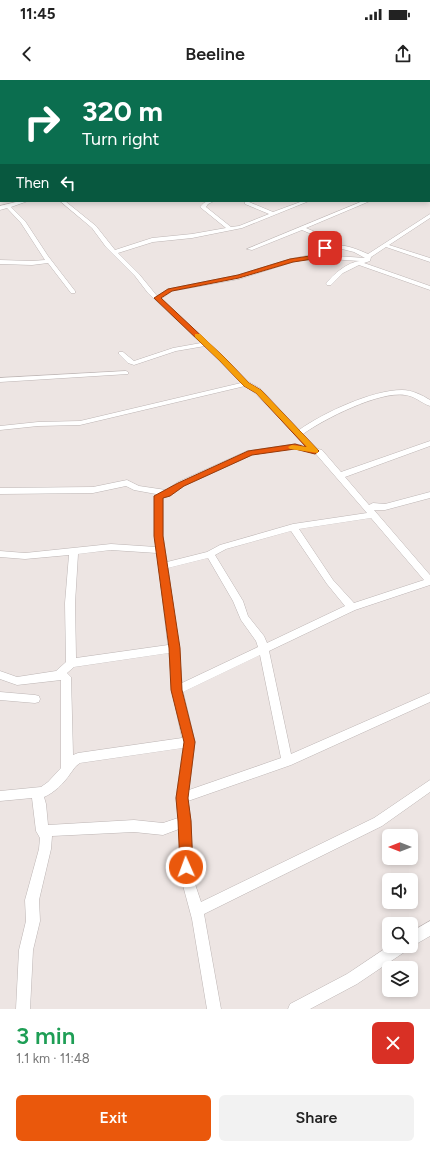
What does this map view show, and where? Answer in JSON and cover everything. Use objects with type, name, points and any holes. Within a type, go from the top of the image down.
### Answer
[{"type":"street","points":[[0,208],[22,202]]},
{"type":"street","points":[[63,202],[94,227],[114,252],[137,275],[150,292],[223,359],[246,384],[258,391],[315,451]]},
{"type":"street","points":[[209,202],[203,207],[230,229]]},
{"type":"street","points":[[247,202],[272,214]]},
{"type":"street","points":[[114,252],[152,240],[192,236],[230,229],[245,225],[304,202]]},
{"type":"street","points":[[250,249],[366,202]]},
{"type":"street","points":[[8,206],[23,222],[49,261],[73,292]]},
{"type":"street","points":[[329,284],[332,278],[368,258],[385,245],[427,221],[430,216]]},
{"type":"street","points":[[302,228],[325,238]]},
{"type":"street","points":[[318,257],[320,251],[333,245],[343,245],[368,258]]},
{"type":"street","points":[[385,245],[430,260]]},
{"type":"street","points":[[158,298],[170,290],[239,276],[292,260],[324,256],[345,260],[368,258]]},
{"type":"street","points":[[0,262],[49,261]]},
{"type":"street","points":[[357,263],[430,288]]},
{"type":"street","points":[[121,353],[130,362],[134,363],[175,349],[206,344]]},
{"type":"street","points":[[0,380],[126,373]]},
{"type":"street","points":[[0,428],[38,424],[80,423],[246,384]]},
{"type":"street","points":[[299,433],[309,425],[342,409],[389,393],[401,392],[415,394],[430,404]]},
{"type":"street","points":[[338,476],[430,442]]},
{"type":"street","points":[[177,690],[352,607],[430,582],[319,452],[295,446],[250,453],[181,484],[167,494],[159,496],[159,536],[174,648],[177,690],[189,742],[182,798],[185,821],[187,878],[199,919],[214,1009]]},
{"type":"street","points":[[0,491],[93,490],[128,484],[137,488],[167,494]]},
{"type":"street","points":[[370,512],[373,506],[385,506],[430,495]]},
{"type":"street","points":[[163,566],[210,554],[223,547],[293,527],[370,512]]},
{"type":"street","points":[[293,527],[330,582],[352,607]]},
{"type":"street","points":[[0,554],[25,556],[111,547],[161,550]]},
{"type":"street","points":[[71,663],[70,603],[74,551]]},
{"type":"street","points":[[210,554],[238,601],[244,617],[260,639],[264,649],[287,761]]},
{"type":"street","points":[[59,675],[71,663],[174,648]]},
{"type":"street","points":[[0,675],[17,681],[59,675],[66,677],[67,770]]},
{"type":"street","points":[[0,696],[35,699]]},
{"type":"street","points":[[182,798],[287,761],[430,697]]},
{"type":"street","points":[[0,796],[19,793],[37,794],[43,792],[52,786],[67,770],[70,763],[78,758],[189,742]]},
{"type":"street","points":[[197,911],[378,822],[430,785]]},
{"type":"street","points":[[23,1009],[26,950],[33,921],[32,900],[45,849],[46,838],[42,831],[40,804],[37,794]]},
{"type":"street","points":[[42,831],[134,826],[163,829],[185,821]]},
{"type":"street","points":[[418,936],[430,928]]},
{"type":"street","points":[[295,1009],[352,979],[391,953]]},
{"type":"slow traffic","points":[[198,336],[223,359],[246,384],[258,391],[315,451],[295,446],[292,447]]},
{"type":"route","points":[[186,867],[185,821],[182,798],[189,742],[177,690],[174,648],[159,536],[159,496],[167,494],[181,484],[245,454],[295,446],[315,451],[258,391],[246,384],[223,359],[158,298],[170,290],[239,276],[292,260],[314,256],[318,257],[320,251],[325,248]]}]
